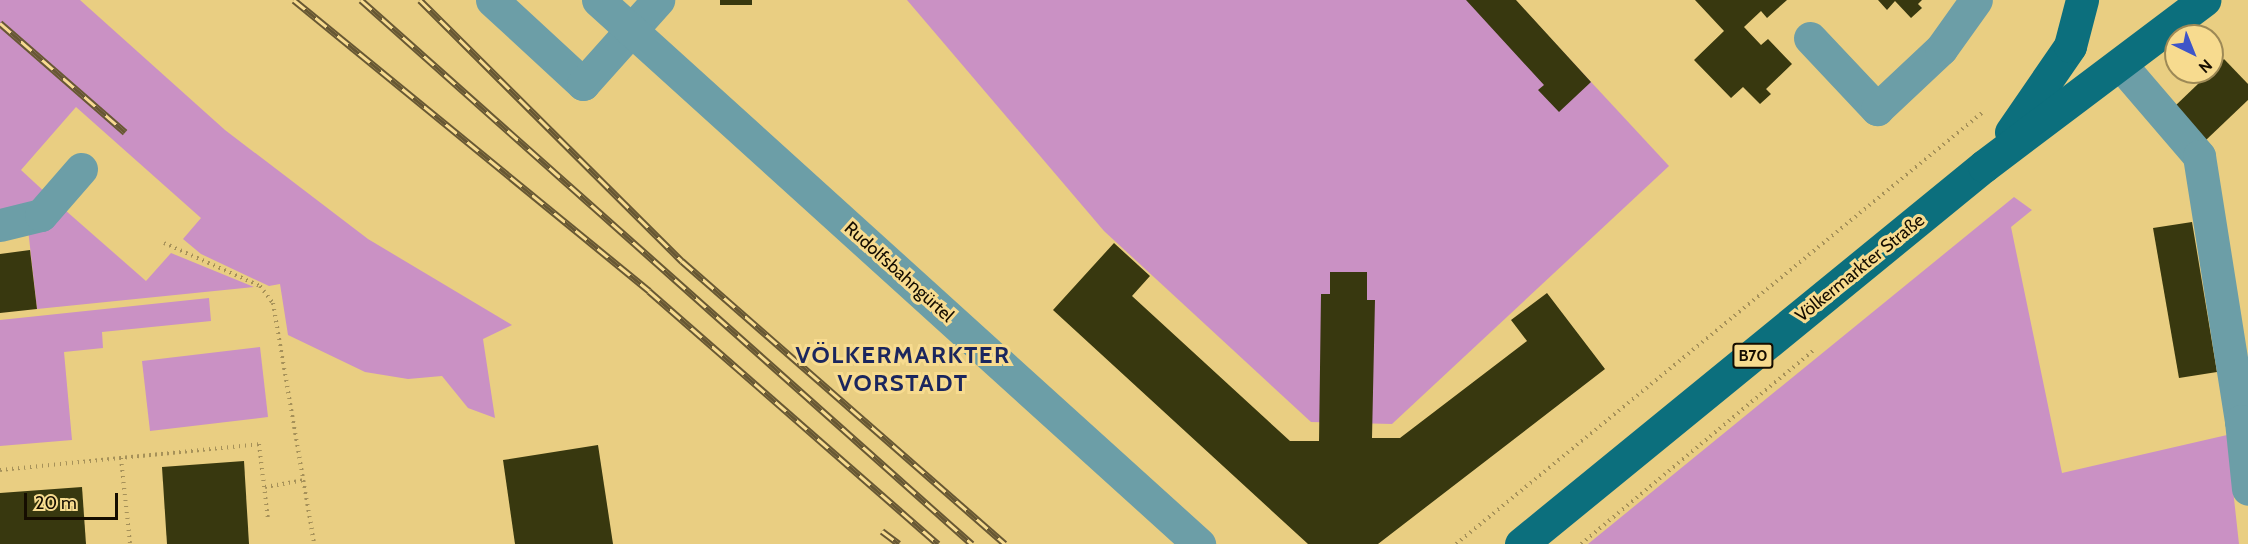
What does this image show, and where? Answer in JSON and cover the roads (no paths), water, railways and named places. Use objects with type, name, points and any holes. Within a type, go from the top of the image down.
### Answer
[{"type":"main road","name":"B70","points":[[1984,166],[2046,87],[2070,46],[2082,0]]},
{"type":"main road","name":"Völkermarkter Straße","points":[[1521,544],[1984,166],[2204,0]]},
{"type":"street","points":[[492,0],[583,84],[632,32],[658,0]]},
{"type":"street","name":"Rudolfsbahngürtel","points":[[598,0],[1199,544]]},
{"type":"street","points":[[1810,38],[1877,109],[1941,49],[1976,0]]},
{"type":"street","points":[[2121,64],[2199,156],[2245,426],[2248,489]]},
{"type":"street","points":[[0,225],[41,215],[81,169]]},
{"type":"railway","points":[[294,0],[649,291],[938,544]]},
{"type":"railway","points":[[361,0],[972,544]]},
{"type":"railway","points":[[420,0],[682,261],[1005,544]]},
{"type":"railway","points":[[0,23],[125,132]]},
{"type":"railway","points":[[882,531],[899,544]]},
{"type":"district","name":"VÖLKERMARKTER VORSTADT","points":[[903,369]]}]
